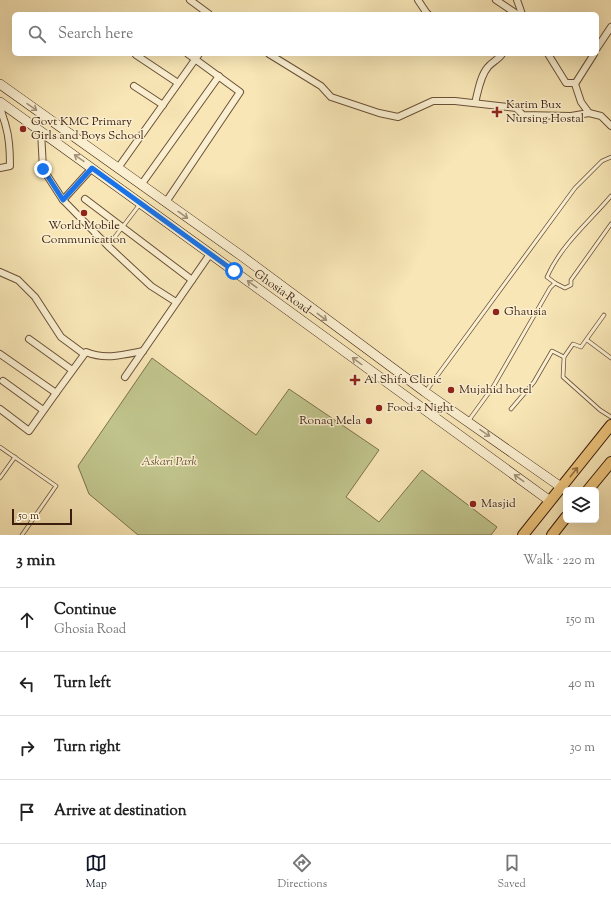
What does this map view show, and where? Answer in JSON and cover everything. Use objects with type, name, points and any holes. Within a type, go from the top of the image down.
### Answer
[{"type":"main road","points":[[0,84],[212,235],[425,392],[561,487]]},
{"type":"main road","name":"Ghosia Road","points":[[1,102],[550,501]]},
{"type":"main road","points":[[202,248],[212,235]]},
{"type":"main road","points":[[523,535],[611,425]]},
{"type":"main road","points":[[590,487],[611,462]]},
{"type":"main road","points":[[552,535],[563,521]]},
{"type":"street","points":[[190,0],[206,12]]},
{"type":"street","points":[[418,0],[426,12]]},
{"type":"street","points":[[496,0],[514,12]]},
{"type":"street","points":[[517,0],[521,12]]},
{"type":"street","points":[[599,45],[611,27]]},
{"type":"street","points":[[138,56],[178,83]]},
{"type":"street","points":[[118,168],[197,56],[219,76],[240,92],[166,202]]},
{"type":"street","points":[[272,56],[321,86],[331,97],[379,113],[398,117],[433,101],[475,103],[516,108],[524,115],[571,116],[589,113],[601,116],[611,126]]},
{"type":"street","points":[[475,103],[482,77],[488,66],[499,59],[501,56]]},
{"type":"street","points":[[549,56],[566,83],[575,83]]},
{"type":"street","points":[[575,83],[593,56]]},
{"type":"street","points":[[141,185],[219,76]]},
{"type":"street","points":[[575,83],[581,102],[589,113]]},
{"type":"street","points":[[134,86],[163,105]]},
{"type":"street","points":[[0,168],[10,166],[9,143],[6,126],[0,112],[1,102]]},
{"type":"street","points":[[41,131],[43,169],[63,200],[108,246],[151,286],[176,302]]},
{"type":"street","points":[[63,200],[92,168]]},
{"type":"street","points":[[85,199],[192,280]]},
{"type":"street","points":[[125,376],[210,254]]},
{"type":"street","points":[[0,272],[18,280],[35,297],[61,337],[84,354],[86,352],[94,356],[113,357],[143,351]]},
{"type":"street","points":[[29,340],[72,370]]},
{"type":"street","points":[[0,354],[56,393]]},
{"type":"street","points":[[0,409],[29,431],[84,354]]},
{"type":"street","points":[[3,381],[43,410]]},
{"type":"lane","points":[[425,392],[574,188],[602,161],[611,157]]},
{"type":"lane","points":[[611,196],[572,238],[547,277],[555,284],[565,288],[571,286],[571,280],[611,224]]},
{"type":"lane","points":[[108,246],[142,203]]},
{"type":"lane","points":[[468,422],[493,387],[550,288],[555,284]]},
{"type":"lane","points":[[604,315],[581,347],[573,344],[564,357],[563,368],[564,378],[600,410],[611,417]]},
{"type":"lane","points":[[587,340],[611,358]]},
{"type":"lane","points":[[511,409],[534,382],[552,351],[564,357]]},
{"type":"lane","points":[[0,446],[56,486],[22,535]]},
{"type":"lane","points":[[0,478],[15,457]]},
{"type":"green space","name":"Askari Park","points":[[152,358],[256,435],[289,389],[379,450],[346,497],[379,522],[422,470],[497,527],[491,535],[138,535],[89,494],[78,466]]},
{"type":"place","name":"Karim Bux Nursing Hostal","points":[[497,112]]},
{"type":"place","name":"Govt KMC Primary Girls and Boys School","points":[[23,129]]},
{"type":"place","name":"World Mobile Communication","points":[[84,213]]},
{"type":"place","name":"Ghausia","points":[[496,312]]},
{"type":"place","name":"Al Shifa Clinic","points":[[355,380]]},
{"type":"place","name":"Mujahid hotel","points":[[451,390]]},
{"type":"place","name":"Food 2 Night","points":[[379,408]]},
{"type":"place","name":"Ronaq Mela","points":[[369,421]]},
{"type":"place","name":"Masjid","points":[[473,504]]},
{"type":"route","points":[[43,169],[63,200],[92,168],[234,271]]}]
